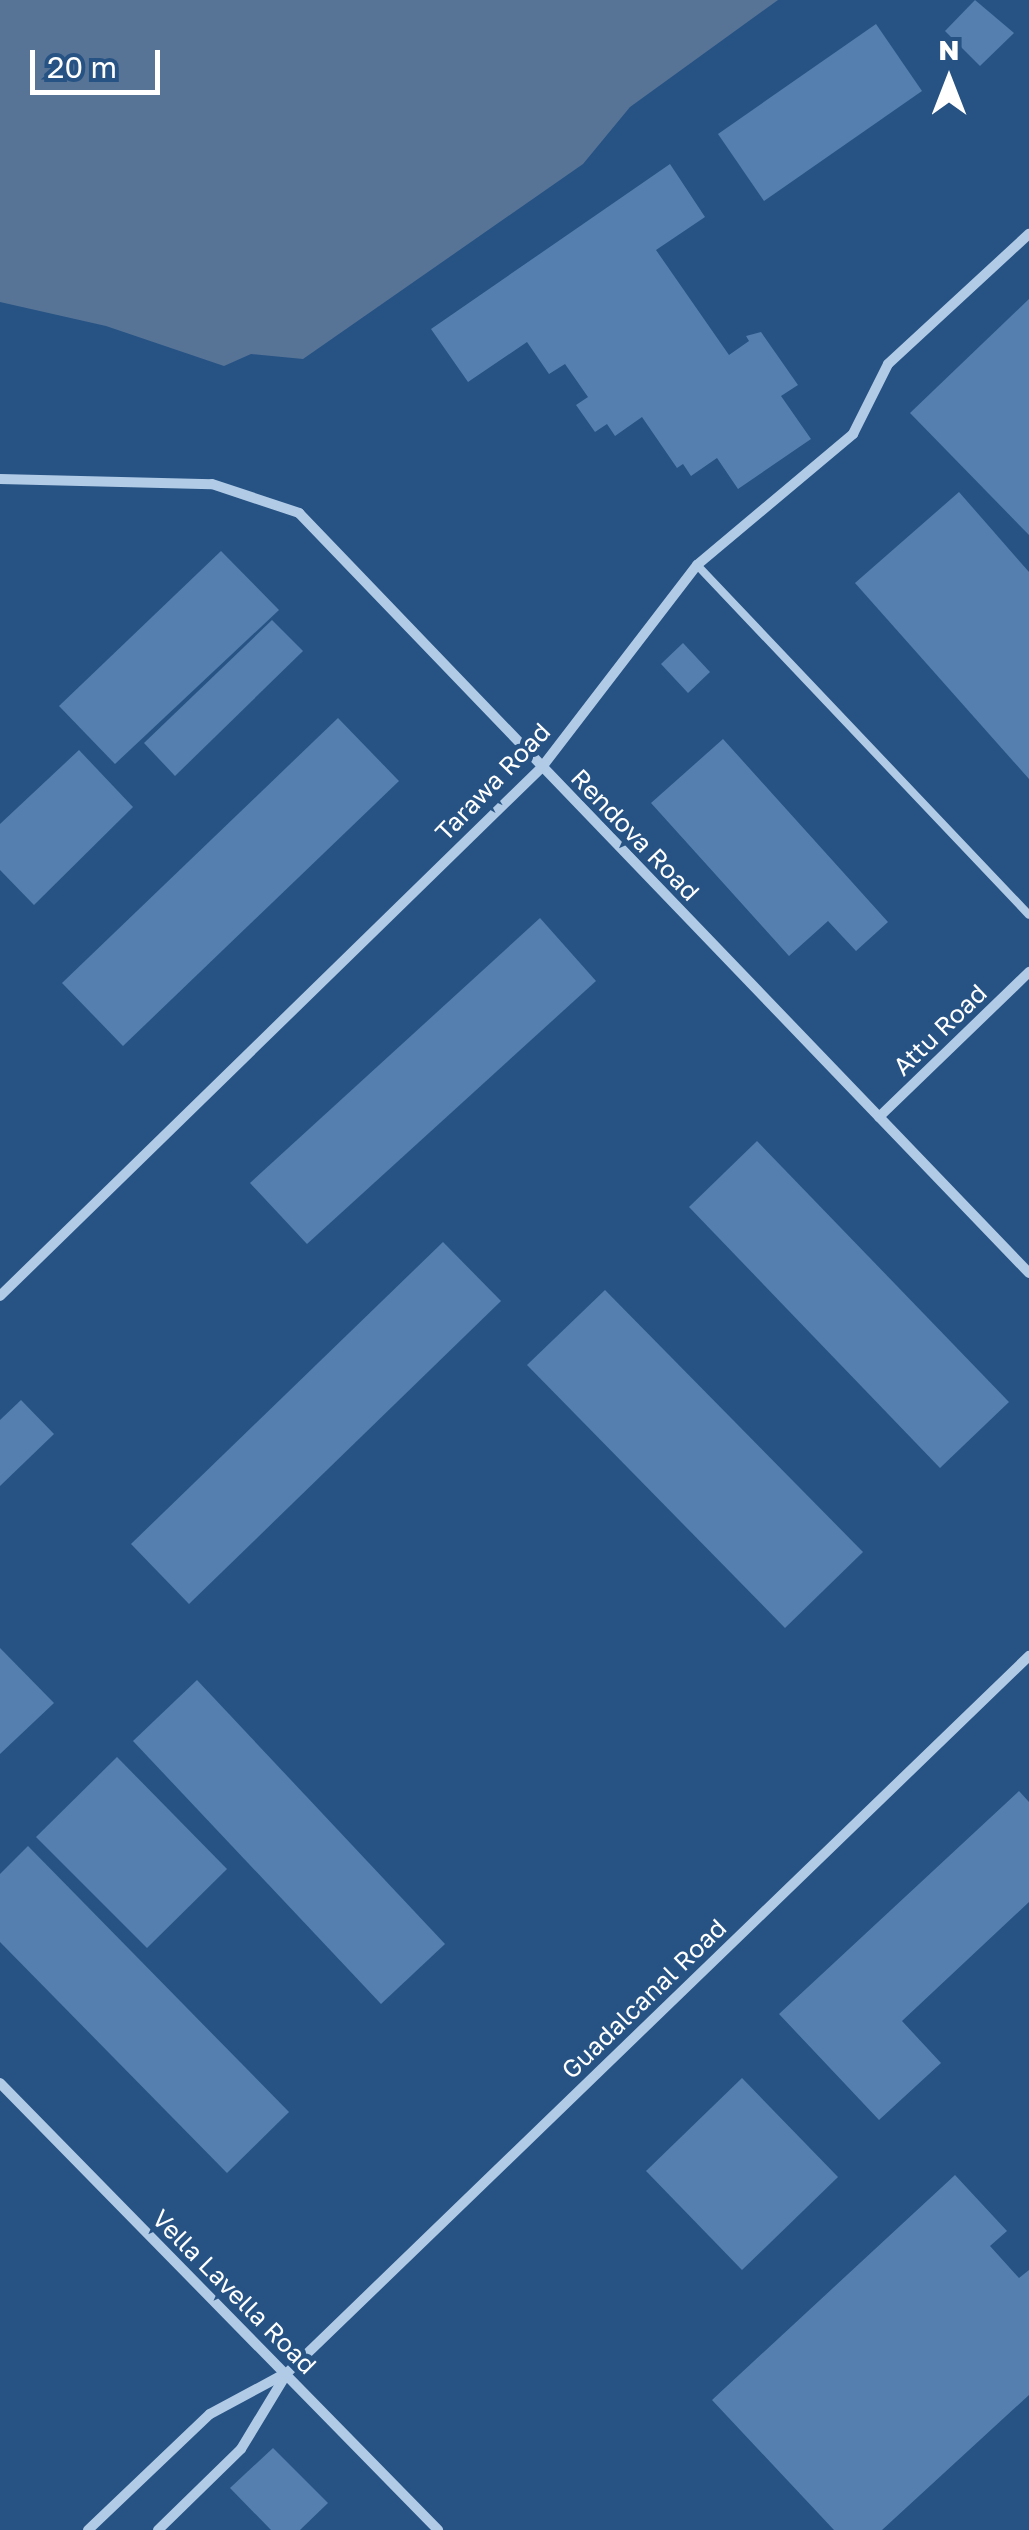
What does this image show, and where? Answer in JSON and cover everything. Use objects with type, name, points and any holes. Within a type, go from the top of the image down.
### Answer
[{"type":"street","name":"Tarawa Road","points":[[0,1296],[542,766],[697,565],[853,434],[888,364],[1029,234]]},
{"type":"street","name":"Rendova Road","points":[[0,479],[212,484],[299,513],[1029,1273]]},
{"type":"street","name":"Attu Road","points":[[878,1117],[1029,972]]},
{"type":"street","name":"Guadalcanal Road","points":[[288,2373],[1029,1656]]},
{"type":"street","name":"Vella Lavella Road","points":[[0,2084],[438,2530]]},
{"type":"street","points":[[88,2530],[210,2414],[288,2373]]},
{"type":"street","points":[[158,2530],[242,2449],[288,2373]]},
{"type":"lane","points":[[697,565],[1029,915]]},
{"type":"water","points":[[0,0],[778,0],[630,107],[583,164],[303,359],[251,354],[224,366],[106,326],[0,302]]},
{"type":"building","points":[[975,0],[1014,33],[980,66],[945,31]]},
{"type":"building","points":[[876,24],[922,91],[764,201],[718,134]]},
{"type":"building","points":[[670,164],[705,217],[656,250],[729,355],[749,341],[746,336],[761,332],[798,385],[781,396],[811,439],[738,489],[717,458],[691,476],[683,464],[677,468],[642,417],[615,436],[607,424],[595,432],[576,405],[588,397],[565,364],[549,374],[527,342],[468,382],[431,329]]},
{"type":"building","points":[[1029,299],[1029,535],[910,413]]},
{"type":"building","points":[[959,492],[1029,572],[1029,779],[855,583]]},
{"type":"building","points":[[221,551],[279,610],[115,764],[59,706]]},
{"type":"building","points":[[272,620],[303,651],[175,776],[144,743]]},
{"type":"building","points":[[683,643],[710,672],[688,693],[661,664]]},
{"type":"building","points":[[338,718],[399,781],[123,1046],[62,983]]},
{"type":"building","points":[[723,739],[888,922],[856,951],[828,921],[789,956],[651,803]]},
{"type":"building","points":[[79,750],[133,807],[34,905],[0,870],[0,824]]},
{"type":"building","points":[[540,918],[596,981],[307,1244],[250,1183]]},
{"type":"building","points":[[757,1141],[1009,1402],[940,1468],[689,1207]]},
{"type":"building","points":[[443,1242],[501,1301],[189,1604],[131,1544]]},
{"type":"building","points":[[605,1290],[863,1552],[785,1628],[527,1365]]},
{"type":"building","points":[[21,1400],[54,1434],[0,1486],[0,1420]]},
{"type":"building","points":[[0,1648],[54,1703],[0,1754]]},
{"type":"building","points":[[197,1680],[445,1944],[381,2004],[133,1741]]},
{"type":"building","points":[[117,1757],[227,1869],[147,1948],[36,1837]]},
{"type":"building","points":[[1019,1791],[1029,1802],[1029,1902],[902,2021],[941,2063],[879,2120],[779,2014]]},
{"type":"building","points":[[28,1846],[289,2112],[227,2173],[0,1942],[0,1874]]},
{"type":"building","points":[[742,2078],[838,2177],[742,2270],[646,2171]]},
{"type":"building","points":[[955,2175],[1007,2231],[990,2246],[1019,2278],[1029,2270],[1029,2395],[882,2530],[834,2530],[712,2400]]},
{"type":"building","points":[[273,2448],[328,2503],[300,2530],[271,2530],[230,2488]]}]
